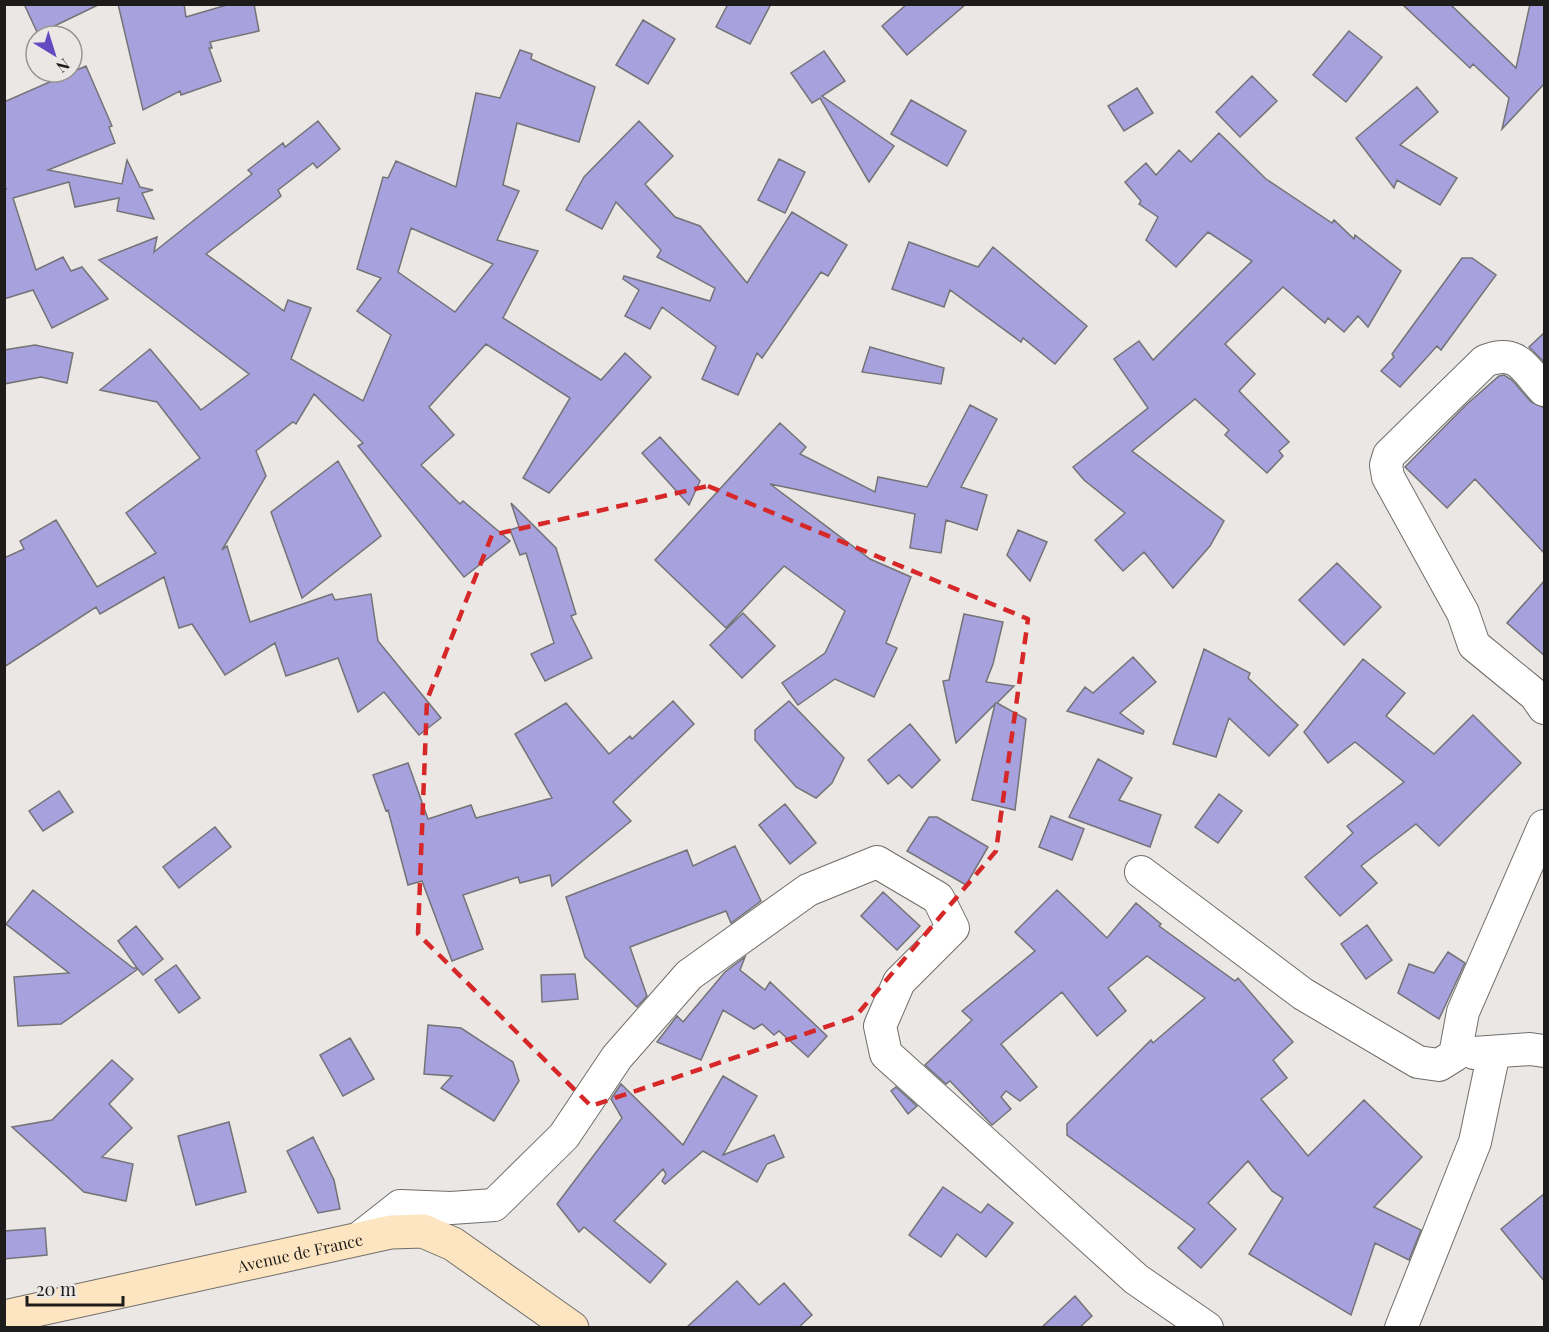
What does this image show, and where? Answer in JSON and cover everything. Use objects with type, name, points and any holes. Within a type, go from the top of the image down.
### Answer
[{"type":"main road","name":"Avenue de France","points":[[4,1317],[392,1232],[423,1231],[453,1244],[572,1328]]},
{"type":"street","points":[[1545,390],[1513,357],[1501,354],[1485,361],[1389,455],[1386,465],[1388,477],[1463,613],[1474,645],[1535,695],[1545,708]]},
{"type":"street","points":[[1455,1055],[1463,1012],[1545,826]]},
{"type":"street","points":[[358,1239],[400,1206],[451,1208],[494,1205],[564,1136],[617,1057],[689,975],[808,890],[877,862],[938,898],[953,928],[899,982],[880,1026],[886,1053],[982,1143],[1136,1279],[1207,1328]]},
{"type":"street","points":[[1141,872],[1303,994],[1418,1062],[1439,1065],[1455,1055],[1545,1051]]},
{"type":"street","points":[[1401,1328],[1475,1142],[1494,1052]]},
{"type":"highlighted area","points":[[708,486],[1028,619],[996,851],[855,1017],[591,1106],[418,934],[427,700],[492,535]]},
{"type":"building","points":[[24,4],[100,4],[59,24],[33,24]]},
{"type":"building","points":[[118,4],[184,4],[186,17],[230,4],[254,4],[259,31],[210,42],[212,48],[209,48],[221,81],[181,95],[180,91],[143,110]]},
{"type":"building","points":[[728,4],[771,4],[750,44],[716,27]]},
{"type":"building","points":[[907,4],[966,4],[907,55],[882,26]]},
{"type":"building","points":[[1402,4],[1450,4],[1516,68],[1530,4],[1545,4],[1545,83],[1502,129],[1509,98],[1473,64],[1470,68]]},
{"type":"building","points":[[643,20],[675,39],[648,84],[616,65]]},
{"type":"building","points":[[1349,31],[1382,57],[1346,102],[1313,75]]},
{"type":"building","points":[[520,50],[532,54],[531,59],[595,87],[579,142],[517,123],[503,185],[519,191],[497,240],[538,251],[503,318],[601,380],[625,353],[651,377],[549,493],[523,478],[570,398],[486,344],[429,407],[454,435],[421,465],[460,504],[463,501],[510,541],[464,577],[358,446],[363,443],[314,394],[296,424],[293,422],[256,451],[266,476],[222,550],[227,546],[250,622],[332,594],[335,600],[371,594],[378,641],[441,718],[419,735],[384,692],[358,712],[338,658],[286,676],[275,643],[225,675],[192,624],[179,628],[164,577],[100,614],[96,607],[4,667],[4,558],[24,549],[20,541],[56,520],[97,587],[156,553],[126,513],[200,458],[157,402],[100,390],[150,349],[201,410],[249,374],[99,260],[157,237],[154,252],[252,174],[248,170],[283,143],[285,147],[318,121],[340,149],[317,168],[313,163],[278,190],[281,196],[206,254],[284,311],[288,300],[311,308],[291,359],[363,401],[391,335],[357,311],[381,278],[357,269],[383,177],[388,178],[396,161],[456,187],[476,93],[500,98]],"holes":[[[411,228],[493,264],[455,312],[398,272]]]},
{"type":"building","points":[[824,51],[845,81],[822,96],[894,146],[869,182],[820,98],[812,103],[791,73]]},
{"type":"building","points":[[86,66],[112,126],[109,127],[115,143],[48,170],[122,184],[127,160],[140,187],[153,190],[142,193],[154,219],[117,211],[119,198],[75,207],[69,182],[13,198],[36,270],[63,257],[71,271],[82,267],[108,299],[52,328],[33,290],[4,299],[4,189],[7,189],[4,188],[4,102],[45,84],[84,84],[84,67]]},
{"type":"building","points":[[1252,76],[1277,101],[1240,137],[1216,112]]},
{"type":"building","points":[[1417,87],[1438,112],[1400,145],[1457,178],[1440,205],[1397,180],[1394,188],[1356,138]]},
{"type":"building","points":[[1137,88],[1153,113],[1124,131],[1108,106]]},
{"type":"building","points":[[911,100],[966,131],[947,166],[891,134]]},
{"type":"building","points":[[639,121],[673,156],[645,184],[675,217],[700,226],[747,283],[792,212],[847,245],[828,276],[821,272],[762,358],[757,353],[738,395],[702,379],[716,347],[662,307],[650,329],[625,316],[639,290],[623,279],[624,276],[710,301],[715,288],[657,257],[661,250],[616,202],[602,229],[566,210],[584,177]]},
{"type":"building","points":[[1219,133],[1266,179],[1332,223],[1334,220],[1354,239],[1355,235],[1401,271],[1368,327],[1358,316],[1344,332],[1328,318],[1325,323],[1283,287],[1225,344],[1255,374],[1239,391],[1289,442],[1279,451],[1283,456],[1267,473],[1225,435],[1229,430],[1195,399],[1132,451],[1224,521],[1210,546],[1173,588],[1144,552],[1123,571],[1095,540],[1125,513],[1084,480],[1073,467],[1148,408],[1114,359],[1139,341],[1153,360],[1252,261],[1208,232],[1176,267],[1146,240],[1158,217],[1139,204],[1141,201],[1125,182],[1146,163],[1156,175],[1179,150],[1191,162]]},
{"type":"building","points":[[779,159],[805,172],[785,213],[758,200]]},
{"type":"building","points":[[909,242],[978,267],[993,247],[1087,326],[1055,364],[1023,338],[1021,342],[950,290],[944,307],[892,289]]},
{"type":"building","points":[[1462,258],[1472,258],[1496,275],[1441,350],[1437,346],[1400,387],[1381,371],[1394,357],[1392,354]]},
{"type":"building","points":[[1545,332],[1545,363],[1529,347]]},
{"type":"building","points":[[35,345],[73,353],[67,383],[41,377],[4,384],[4,350]]},
{"type":"building","points":[[870,347],[944,368],[941,384],[862,372]]},
{"type":"building","points":[[1504,375],[1512,380],[1531,402],[1545,408],[1545,554],[1475,479],[1447,508],[1405,467],[1466,405],[1499,376]]},
{"type":"building","points":[[970,405],[997,419],[961,487],[987,495],[977,530],[946,520],[941,553],[910,548],[915,514],[770,484],[870,559],[911,577],[886,643],[897,648],[874,697],[835,679],[798,705],[782,683],[825,653],[845,611],[784,566],[726,628],[655,560],[780,423],[806,447],[800,454],[875,492],[878,477],[927,487]]},
{"type":"building","points":[[660,437],[700,481],[689,505],[642,453]]},
{"type":"building","points":[[338,461],[381,536],[302,598],[271,512]]},
{"type":"building","points":[[511,503],[556,548],[576,614],[571,616],[592,658],[545,681],[531,654],[554,643],[526,553],[520,555],[510,530],[519,527]]},
{"type":"building","points":[[1018,530],[1047,542],[1030,581],[1007,555]]},
{"type":"building","points":[[1337,563],[1381,607],[1344,645],[1299,600]]},
{"type":"building","points":[[1545,580],[1545,656],[1507,623]]},
{"type":"building","points":[[743,613],[775,646],[742,678],[710,645]]},
{"type":"building","points":[[964,614],[1003,622],[993,664],[986,682],[1014,686],[997,703],[1026,719],[1015,810],[972,800],[995,704],[956,743],[943,681],[949,680]]},
{"type":"building","points":[[1204,649],[1250,673],[1248,678],[1298,725],[1269,756],[1229,718],[1216,757],[1173,744]]},
{"type":"building","points":[[1133,657],[1156,682],[1120,713],[1144,731],[1143,734],[1067,711],[1085,687],[1093,693]]},
{"type":"building","points":[[1363,659],[1405,693],[1386,716],[1434,754],[1473,715],[1521,763],[1439,846],[1416,824],[1361,866],[1377,883],[1340,916],[1305,877],[1353,833],[1347,826],[1404,782],[1355,742],[1328,763],[1304,732]]},
{"type":"building","points":[[673,701],[694,724],[613,802],[631,821],[552,886],[550,875],[520,883],[518,877],[463,895],[483,949],[452,961],[422,881],[408,885],[388,810],[386,811],[373,775],[408,763],[428,819],[471,805],[476,818],[552,798],[515,734],[566,703],[609,754],[630,736],[632,739]]},
{"type":"building","points":[[789,701],[844,758],[832,783],[816,798],[796,787],[755,740],[755,730]]},
{"type":"building","points":[[910,724],[940,760],[912,788],[899,775],[888,784],[868,760]]},
{"type":"building","points":[[1098,759],[1132,778],[1119,800],[1161,815],[1150,847],[1069,817]]},
{"type":"building","points":[[59,791],[73,812],[43,831],[29,811]]},
{"type":"building","points":[[1219,794],[1242,811],[1218,843],[1195,827]]},
{"type":"building","points":[[785,804],[816,843],[790,864],[759,825]]},
{"type":"building","points":[[1051,816],[1084,829],[1072,860],[1039,847]]},
{"type":"building","points":[[929,817],[937,817],[988,847],[966,885],[907,851]]},
{"type":"building","points":[[215,827],[231,847],[179,888],[163,867]]},
{"type":"building","points":[[735,846],[761,901],[731,923],[726,911],[630,947],[647,996],[637,1007],[585,957],[566,897],[687,850],[693,866]]},
{"type":"building","points":[[33,890],[133,968],[137,968],[118,941],[136,926],[163,959],[143,975],[138,969],[61,1024],[18,1026],[14,977],[69,973],[6,924]]},
{"type":"building","points":[[1057,890],[1107,938],[1136,903],[1161,924],[1159,926],[1235,981],[1238,978],[1293,1042],[1273,1060],[1287,1078],[1261,1099],[1308,1156],[1364,1100],[1422,1157],[1374,1207],[1421,1230],[1409,1260],[1375,1243],[1351,1315],[1249,1254],[1283,1198],[1272,1191],[1248,1161],[1208,1203],[1236,1229],[1201,1268],[1178,1248],[1195,1229],[1067,1135],[1067,1124],[1151,1040],[1153,1043],[1205,998],[1147,956],[1108,988],[1126,1011],[1097,1036],[1062,992],[1001,1044],[1037,1087],[1020,1101],[1006,1091],[1001,1097],[1011,1109],[992,1125],[950,1081],[946,1084],[925,1065],[972,1020],[962,1011],[1035,951],[1015,932]]},
{"type":"building","points":[[883,892],[920,926],[897,950],[861,916]]},
{"type":"building","points":[[1367,925],[1392,960],[1366,979],[1341,944]]},
{"type":"building","points":[[1448,952],[1465,963],[1439,1019],[1398,993],[1409,964],[1434,973]]},
{"type":"building","points":[[745,957],[740,970],[765,990],[770,982],[827,1036],[808,1057],[779,1031],[774,1035],[762,1024],[754,1029],[723,1010],[701,1060],[657,1042],[677,1016],[683,1022],[725,972]]},
{"type":"building","points":[[176,965],[200,998],[179,1013],[155,980]]},
{"type":"building","points":[[575,974],[578,999],[542,1002],[541,975]]},
{"type":"building","points":[[428,1025],[461,1028],[513,1062],[519,1081],[494,1121],[441,1088],[452,1076],[424,1074]]},
{"type":"building","points":[[350,1038],[374,1079],[343,1096],[320,1055]]},
{"type":"building","points":[[112,1060],[133,1079],[109,1104],[132,1128],[102,1157],[133,1164],[126,1201],[84,1192],[12,1127],[52,1120]]},
{"type":"building","points":[[723,1076],[757,1096],[723,1155],[774,1135],[784,1157],[767,1164],[757,1182],[703,1151],[665,1184],[662,1181],[666,1174],[663,1169],[614,1221],[666,1264],[650,1283],[584,1227],[579,1232],[557,1204],[622,1118],[611,1099],[621,1084],[683,1145]]},
{"type":"building","points":[[896,1087],[917,1106],[908,1114],[891,1091]]},
{"type":"building","points":[[229,1122],[246,1192],[196,1205],[178,1136]]},
{"type":"building","points":[[313,1137],[334,1180],[340,1209],[318,1213],[287,1151]]},
{"type":"building","points":[[943,1187],[981,1213],[988,1204],[1013,1223],[986,1257],[957,1234],[941,1257],[909,1235]]},
{"type":"building","points":[[1545,1193],[1545,1282],[1501,1229]]},
{"type":"building","points":[[45,1228],[47,1255],[4,1259],[4,1231]]},
{"type":"building","points":[[737,1281],[759,1305],[784,1283],[812,1315],[798,1328],[686,1328]]},
{"type":"building","points":[[1075,1296],[1092,1316],[1079,1328],[1041,1328]]}]
